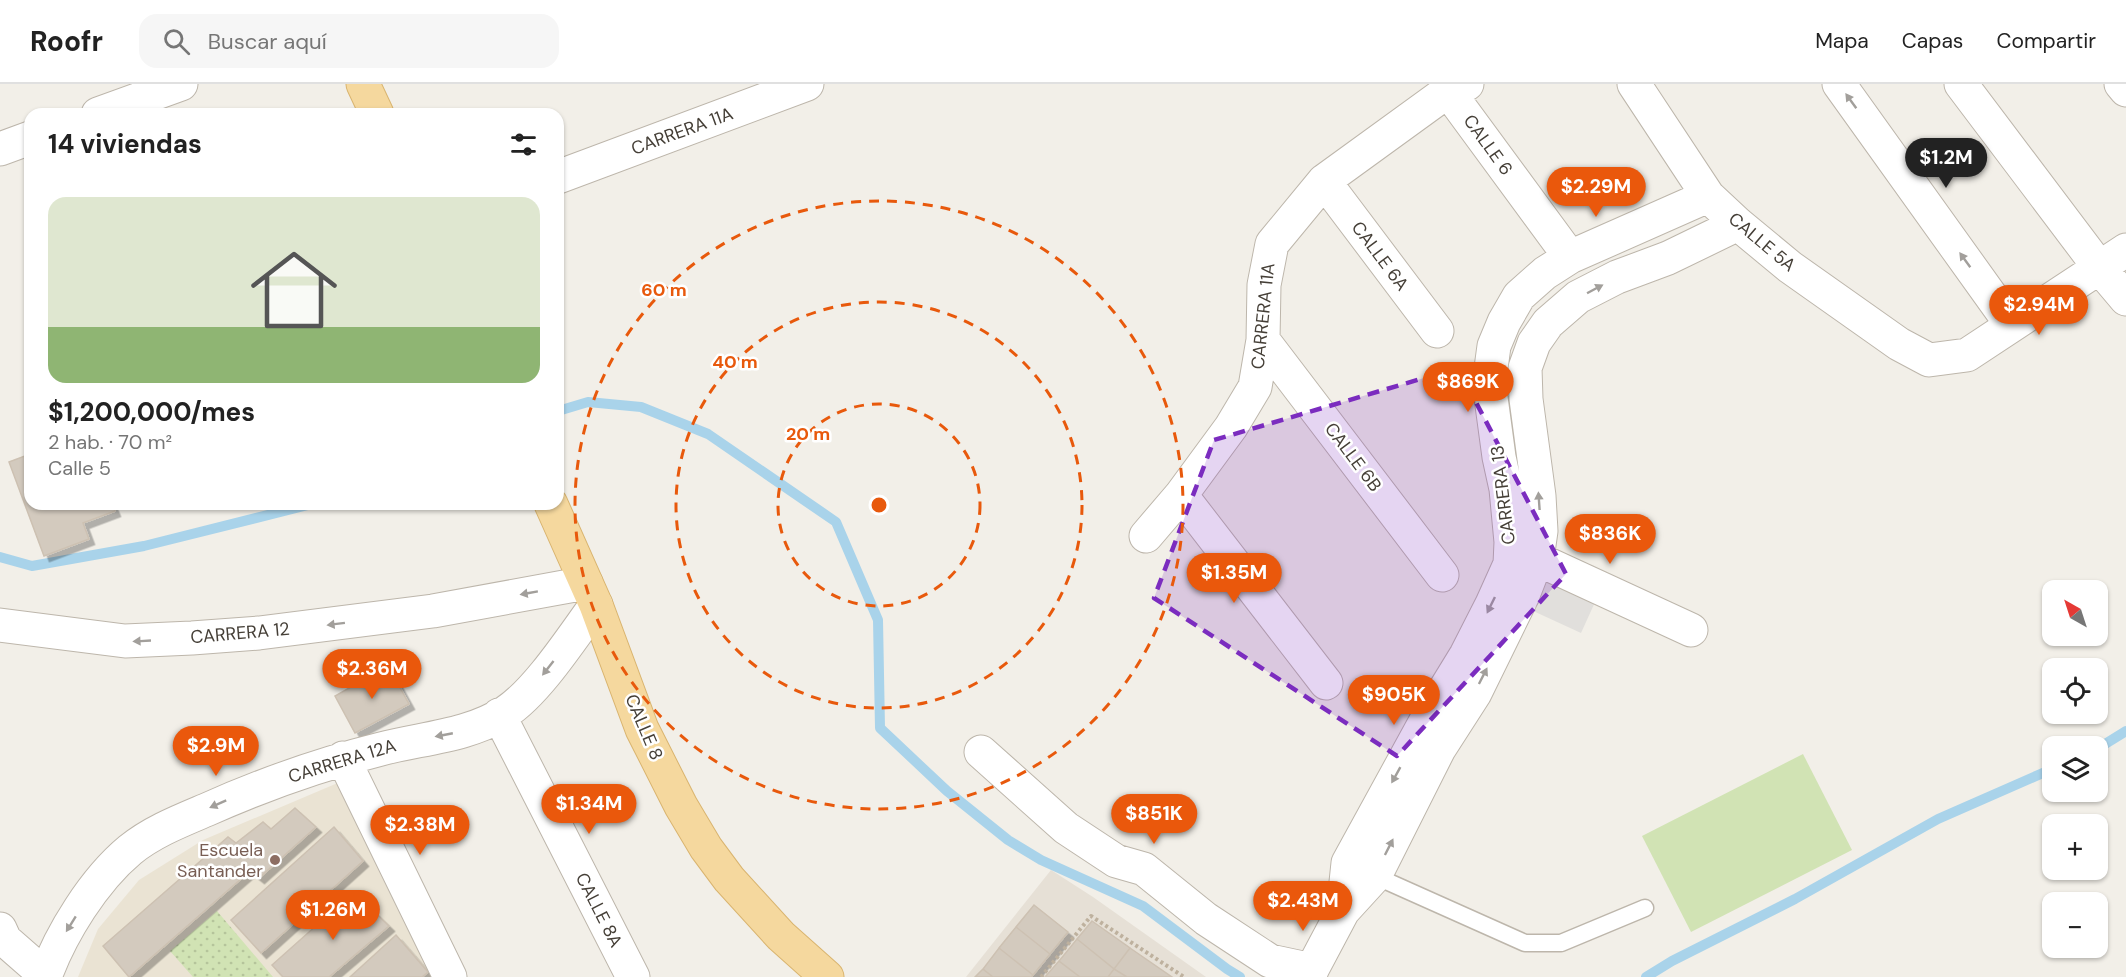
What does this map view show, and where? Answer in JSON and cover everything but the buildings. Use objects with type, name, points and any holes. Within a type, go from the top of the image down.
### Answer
[{"type":"main road","points":[[363,84],[374,108]]},
{"type":"main road","name":"CALLE 8","points":[[554,510],[591,594],[642,729],[681,806],[706,848],[754,909],[827,977]]},
{"type":"street","points":[[115,108],[181,84]]},
{"type":"street","name":"CARRERA 11A","points":[[564,175],[807,84]]},
{"type":"street","name":"CALLE 5A","points":[[1634,84],[1708,196],[1790,267],[1899,344],[1929,360],[1966,355],[2011,324]]},
{"type":"street","points":[[1839,84],[2011,324],[2113,259]]},
{"type":"street","points":[[1962,84],[2113,259],[2126,298]]},
{"type":"street","points":[[2121,84],[2126,90]]},
{"type":"street","name":"CARRERA 11A","points":[[1146,536],[1181,495],[1231,427],[1255,387],[1263,340],[1264,285],[1272,244],[1324,181],[1457,87]]},
{"type":"street","name":"CALLE 6","points":[[1457,87],[1570,257]]},
{"type":"street","points":[[0,149],[24,140]]},
{"type":"street","name":"CALLE 6A","points":[[1324,181],[1437,331]]},
{"type":"street","name":"CARRERA 13","points":[[1310,974],[1343,911],[1375,876],[1439,749],[1475,693],[1524,595],[1524,555],[1510,518],[1489,383],[1494,346],[1504,322],[1519,296],[1545,273],[1570,257],[1708,196]]},
{"type":"street","name":"CARRERA 13","points":[[1343,911],[1348,863],[1428,717],[1466,655],[1510,564],[1524,555],[1541,531],[1539,496],[1526,399],[1525,368],[1534,343],[1548,323],[1578,297],[1617,277],[1668,258],[1738,224]]},
{"type":"street","name":"CALLE 6B","points":[[1263,340],[1442,575]]},
{"type":"street","points":[[1181,495],[1326,683]]},
{"type":"street","points":[[1524,555],[1691,630]]},
{"type":"street","name":"CARRERA 12","points":[[0,625],[125,641],[192,638],[259,633],[591,594]]},
{"type":"street","name":"CARRERA 12A","points":[[45,976],[59,943],[81,908],[103,878],[130,850],[165,827],[253,789],[343,758],[482,725],[527,695],[591,594]]},
{"type":"street","name":"CALLE 8A","points":[[499,715],[633,977]]},
{"type":"street","points":[[981,752],[1066,828],[1116,861],[1144,869],[1206,920],[1270,961],[1310,974]]},
{"type":"street","points":[[343,758],[450,977]]},
{"type":"street","points":[[0,929],[5,940],[45,976]]},
{"type":"lane","points":[[1375,876],[1525,943],[1561,943],[1645,908]]},
{"type":"path","points":[[1041,977],[1091,916],[1184,977]]},
{"type":"highlighted area","points":[[1458,368],[1566,574],[1397,756],[1154,598],[1214,440]]},
{"type":"shaded area","points":[[1545,576],[1596,600],[1581,633],[1531,610]]},
{"type":"shaded area","name":"Escuela Santander","points":[[340,782],[438,977],[78,977],[98,929],[139,880],[203,840]]},
{"type":"shaded area","points":[[1051,870],[1093,897],[1206,977],[966,977]]},
{"type":"green space","points":[[1803,754],[1852,850],[1691,932],[1642,836]]},
{"type":"green space","points":[[217,911],[273,977],[193,977],[170,951]]},
{"type":"waterway","points":[[564,409],[588,402],[641,407],[708,434],[836,522],[878,620],[880,728],[947,791],[1008,840],[1041,860],[1143,906],[1240,977]]},
{"type":"waterway","points":[[0,557],[32,566],[144,546],[288,510]]},
{"type":"waterway","points":[[2108,742],[2126,731]]},
{"type":"waterway","points":[[1646,977],[1672,961],[1795,899],[1938,819],[2042,773]]},
{"type":"place","name":"Escuela Santander","points":[[275,860]]}]
